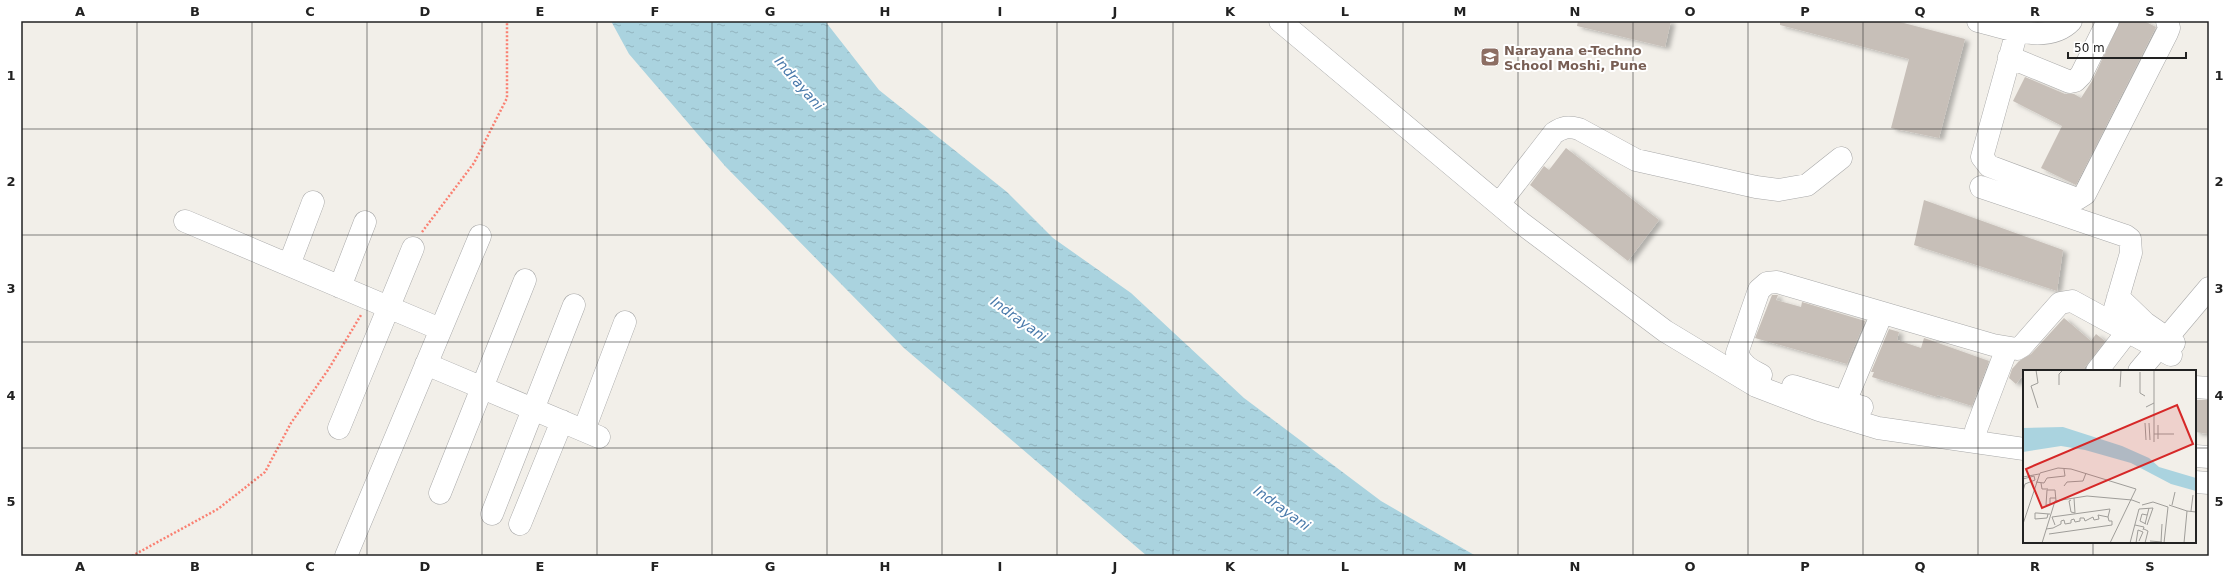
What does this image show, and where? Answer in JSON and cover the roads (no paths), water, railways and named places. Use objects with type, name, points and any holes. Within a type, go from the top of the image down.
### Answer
[{"type":"street","points":[[1280,21],[1499,204],[1665,331],[1756,386],[1819,410],[1878,428],[2023,449]]},
{"type":"street","points":[[1978,21],[2017,26],[2049,34],[2066,26],[2071,21]]},
{"type":"street","points":[[2009,57],[2070,82],[2075,81],[2082,75],[2108,21]]},
{"type":"street","points":[[2017,26],[1982,151],[1984,162],[1989,166],[2076,199],[2085,194],[2089,187],[2167,33],[2169,28],[2167,21]]},
{"type":"street","points":[[1499,204],[1554,133],[1569,127],[1579,129],[1622,154],[1645,163],[1779,190],[1807,185],[1841,158]]},
{"type":"street","points":[[1981,187],[2126,236],[2130,240],[2132,245],[2131,253],[2118,297],[2119,327],[2098,370]]},
{"type":"street","points":[[289,265],[313,202]]},
{"type":"street","points":[[185,221],[440,330]]},
{"type":"street","points":[[340,287],[365,222]]},
{"type":"street","points":[[346,556],[480,236]]},
{"type":"street","points":[[338,428],[413,248]]},
{"type":"street","points":[[440,493],[525,280]]},
{"type":"street","points":[[2023,439],[1886,415],[1765,377],[1746,368],[1737,353],[1759,290],[1767,283],[1777,282],[1882,313],[2007,348],[2016,349],[2022,346],[2060,303],[2064,301],[2072,301],[2166,352]]},
{"type":"street","points":[[2166,352],[2209,288]]},
{"type":"street","points":[[2118,297],[2145,323],[2166,352]]},
{"type":"street","points":[[492,514],[574,305]]},
{"type":"street","points":[[2140,370],[2166,352],[2209,312]]},
{"type":"street","points":[[1845,402],[1882,313]]},
{"type":"street","points":[[426,364],[592,433],[625,322]]},
{"type":"street","points":[[1976,430],[2007,348]]},
{"type":"street","points":[[2196,387],[2209,388]]},
{"type":"street","points":[[520,524],[562,421]]},
{"type":"street","points":[[2196,456],[2209,457]]},
{"type":"street","points":[[2196,482],[2209,483]]},
{"type":"water","name":"Indrayani","points":[[611,21],[825,21],[879,90],[1007,192],[1053,238],[1131,293],[1244,398],[1381,501],[1476,556],[1147,556],[904,348],[725,166],[629,54]]},
{"type":"place","name":"Narayana e-Techno School Moshi, Pune","points":[[1490,57]]}]
